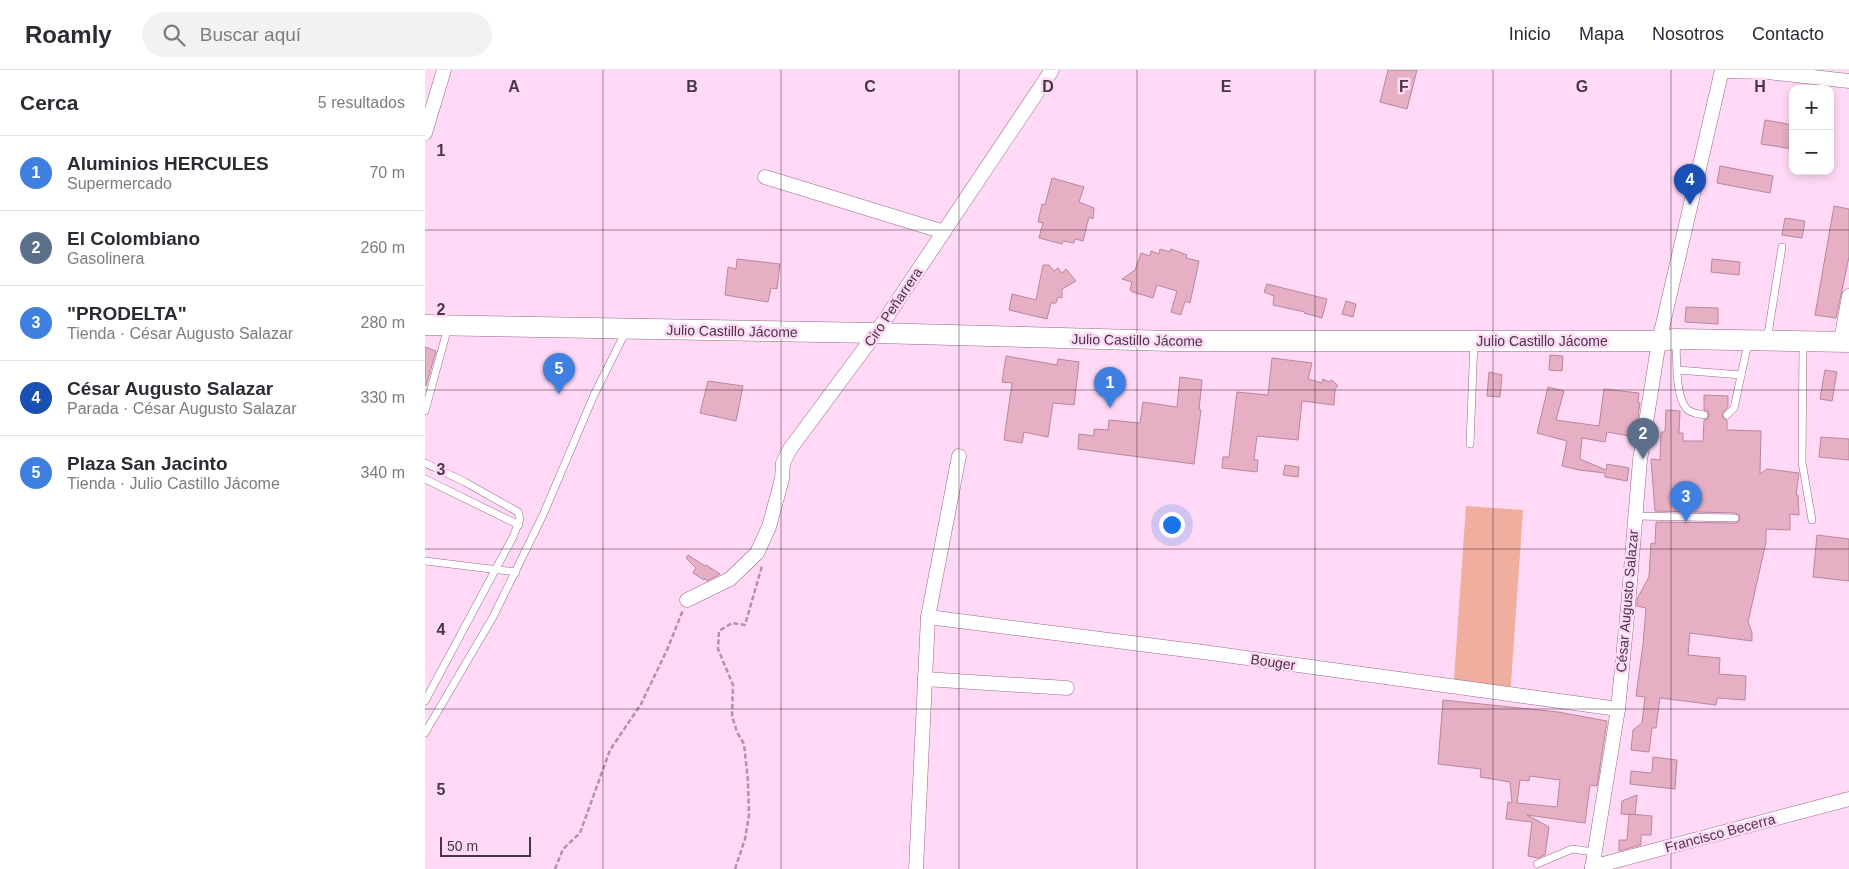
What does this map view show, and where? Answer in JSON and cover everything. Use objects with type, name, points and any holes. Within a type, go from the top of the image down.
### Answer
[{"type":"main road","name":"Julio Castillo Jácome","points":[[425,325],[877,333],[1171,341],[1758,340],[1845,342]]},
{"type":"street","points":[[425,133],[444,70]]},
{"type":"street","name":"Ciro Peñarrera","points":[[757,554],[769,527],[782,479],[783,463],[790,449],[877,333],[1052,70]]},
{"type":"street","points":[[1722,71],[1768,72],[1849,81]]},
{"type":"street","name":"César Augusto Salazar","points":[[1592,868],[1617,709],[1629,607],[1640,460],[1668,340],[1722,71]]},
{"type":"street","points":[[765,177],[943,232]]},
{"type":"street","points":[[1845,342],[1849,296]]},
{"type":"street","points":[[916,869],[928,617],[959,456]]},
{"type":"street","points":[[687,600],[730,579],[757,554]]},
{"type":"street","name":"Bouger","points":[[928,617],[1617,709]]},
{"type":"street","points":[[925,679],[1067,688]]},
{"type":"street","name":"Francisco Becerra","points":[[1592,868],[1849,799]]},
{"type":"lane","points":[[1727,415],[1734,408],[1741,375],[1758,340],[1782,247]]},
{"type":"lane","points":[[425,411],[448,326]]},
{"type":"lane","points":[[425,733],[493,617],[543,516],[594,395],[627,329]]},
{"type":"lane","points":[[1668,340],[1678,370],[1679,391],[1686,408],[1695,414],[1704,415]]},
{"type":"lane","points":[[1470,444],[1474,341]]},
{"type":"lane","points":[[1803,341],[1802,462],[1812,520]]},
{"type":"lane","points":[[1678,370],[1741,375]]},
{"type":"lane","points":[[425,463],[465,482],[520,514],[519,524],[425,702]]},
{"type":"lane","points":[[425,479],[519,524]]},
{"type":"lane","points":[[1635,516],[1735,518]]},
{"type":"lane","points":[[425,561],[495,568],[515,572]]},
{"type":"lane","points":[[1537,864],[1572,849],[1594,852]]},
{"type":"path","points":[[735,869],[745,839],[749,815],[748,781],[744,744],[737,732],[732,716],[733,685],[718,649],[719,631],[732,623],[745,625],[762,568],[757,554]]},
{"type":"path","points":[[555,869],[563,849],[580,834],[610,750],[641,704],[667,650],[687,600]]},
{"type":"shaded area","points":[[1466,506],[1523,510],[1510,698],[1453,693]]},
{"type":"building","points":[[1388,70],[1417,70],[1407,109],[1380,102]]},
{"type":"building","points":[[1765,120],[1789,124],[1789,148],[1761,144]]},
{"type":"building","points":[[1720,166],[1773,176],[1770,193],[1717,183]]},
{"type":"building","points":[[1052,178],[1084,187],[1079,202],[1094,208],[1093,219],[1089,217],[1083,241],[1075,239],[1074,243],[1063,241],[1062,244],[1039,238],[1043,223],[1038,222],[1042,204],[1045,205]]},
{"type":"building","points":[[1834,206],[1849,209],[1849,257],[1836,318],[1815,315]]},
{"type":"building","points":[[1785,218],[1805,221],[1802,238],[1782,235]]},
{"type":"building","points":[[1160,249],[1170,252],[1171,249],[1187,255],[1186,258],[1199,261],[1190,303],[1185,301],[1181,315],[1171,312],[1177,291],[1157,285],[1153,298],[1133,292],[1130,290],[1132,282],[1122,279],[1135,270],[1141,253],[1150,256],[1151,251],[1159,254]]},
{"type":"building","points":[[737,259],[780,264],[777,289],[771,288],[768,302],[725,295],[728,267],[736,269]]},
{"type":"building","points":[[1712,259],[1740,262],[1739,275],[1711,272]]},
{"type":"building","points":[[1043,265],[1049,265],[1054,271],[1058,268],[1062,273],[1066,269],[1076,281],[1062,289],[1062,298],[1058,297],[1056,303],[1051,303],[1047,319],[1009,310],[1012,294],[1036,300]]},
{"type":"building","points":[[1267,284],[1327,299],[1322,318],[1273,305],[1274,296],[1264,292]]},
{"type":"building","points":[[1346,301],[1356,304],[1353,317],[1342,314]]},
{"type":"building","points":[[1686,307],[1718,308],[1718,324],[1685,322]]},
{"type":"building","points":[[425,347],[436,351],[426,386],[425,385]]},
{"type":"building","points":[[1550,355],[1563,356],[1562,371],[1549,370]]},
{"type":"building","points":[[1006,356],[1057,365],[1058,359],[1079,362],[1074,405],[1053,403],[1048,437],[1024,432],[1022,443],[1004,440],[1012,383],[1002,382]]},
{"type":"building","points":[[1272,358],[1312,363],[1308,379],[1322,383],[1323,379],[1329,382],[1332,380],[1338,386],[1335,389],[1334,405],[1302,401],[1298,440],[1257,436],[1254,460],[1258,460],[1257,472],[1222,468],[1223,457],[1229,457],[1237,392],[1268,395]]},
{"type":"building","points":[[1825,370],[1837,372],[1832,401],[1820,399]]},
{"type":"building","points":[[1489,372],[1502,375],[1500,397],[1487,396]]},
{"type":"building","points":[[1180,377],[1202,380],[1199,410],[1201,410],[1194,464],[1078,449],[1079,434],[1094,436],[1094,429],[1108,430],[1109,420],[1140,423],[1143,402],[1177,407]]},
{"type":"building","points":[[708,381],[743,386],[736,421],[700,413]]},
{"type":"building","points":[[1548,387],[1564,391],[1556,420],[1599,426],[1604,389],[1639,393],[1638,402],[1640,403],[1635,437],[1607,432],[1605,442],[1582,438],[1580,459],[1606,470],[1607,464],[1629,468],[1627,481],[1605,477],[1605,473],[1562,466],[1567,441],[1537,433]]},
{"type":"building","points":[[1704,395],[1728,396],[1728,407],[1722,414],[1723,418],[1727,420],[1727,430],[1761,431],[1760,474],[1767,469],[1799,473],[1796,495],[1798,495],[1799,515],[1790,514],[1790,530],[1766,529],[1766,542],[1748,622],[1752,632],[1752,641],[1690,633],[1688,655],[1720,658],[1719,674],[1746,676],[1745,700],[1717,698],[1716,705],[1660,698],[1656,728],[1652,728],[1649,752],[1631,750],[1633,730],[1642,723],[1645,697],[1636,696],[1646,608],[1637,606],[1637,599],[1649,577],[1651,543],[1655,544],[1656,522],[1735,523],[1740,519],[1739,515],[1735,513],[1655,511],[1651,459],[1660,460],[1661,432],[1665,432],[1666,410],[1680,411],[1679,433],[1683,433],[1683,441],[1703,441],[1704,420],[1708,419],[1709,415],[1708,411],[1704,410]]},
{"type":"building","points":[[1821,437],[1849,439],[1849,460],[1819,457]]},
{"type":"building","points":[[1285,465],[1299,467],[1298,477],[1283,475]]},
{"type":"building","points":[[1817,535],[1849,539],[1849,581],[1813,577]]},
{"type":"building","points":[[688,555],[720,574],[707,581],[705,578],[704,580],[693,573],[696,568],[686,558]]},
{"type":"building","points":[[1443,700],[1558,712],[1607,721],[1597,786],[1590,785],[1585,823],[1527,815],[1549,827],[1545,855],[1538,858],[1528,856],[1532,822],[1506,819],[1508,802],[1512,803],[1510,782],[1480,777],[1481,769],[1438,764]],"holes":[[[1530,776],[1560,780],[1557,807],[1517,803],[1520,780],[1529,781]]]},
{"type":"building","points":[[1653,757],[1677,760],[1675,789],[1630,784],[1631,771],[1650,773],[1652,771]]},
{"type":"building","points":[[1637,795],[1635,815],[1621,814],[1622,801]]},
{"type":"building","points":[[1629,814],[1652,816],[1651,835],[1641,835],[1641,845],[1619,851],[1619,840],[1627,840]]},
{"type":"place","name":"César Augusto Salazar","points":[[1690,205]]},
{"type":"place","name":"Plaza San Jacinto","points":[[559,394]]},
{"type":"place","name":"Aluminios HERCULES","points":[[1110,408]]},
{"type":"place","name":"El Colombiano","points":[[1643,459]]},
{"type":"place","name":"\"PRODELTA\"","points":[[1686,522]]}]
